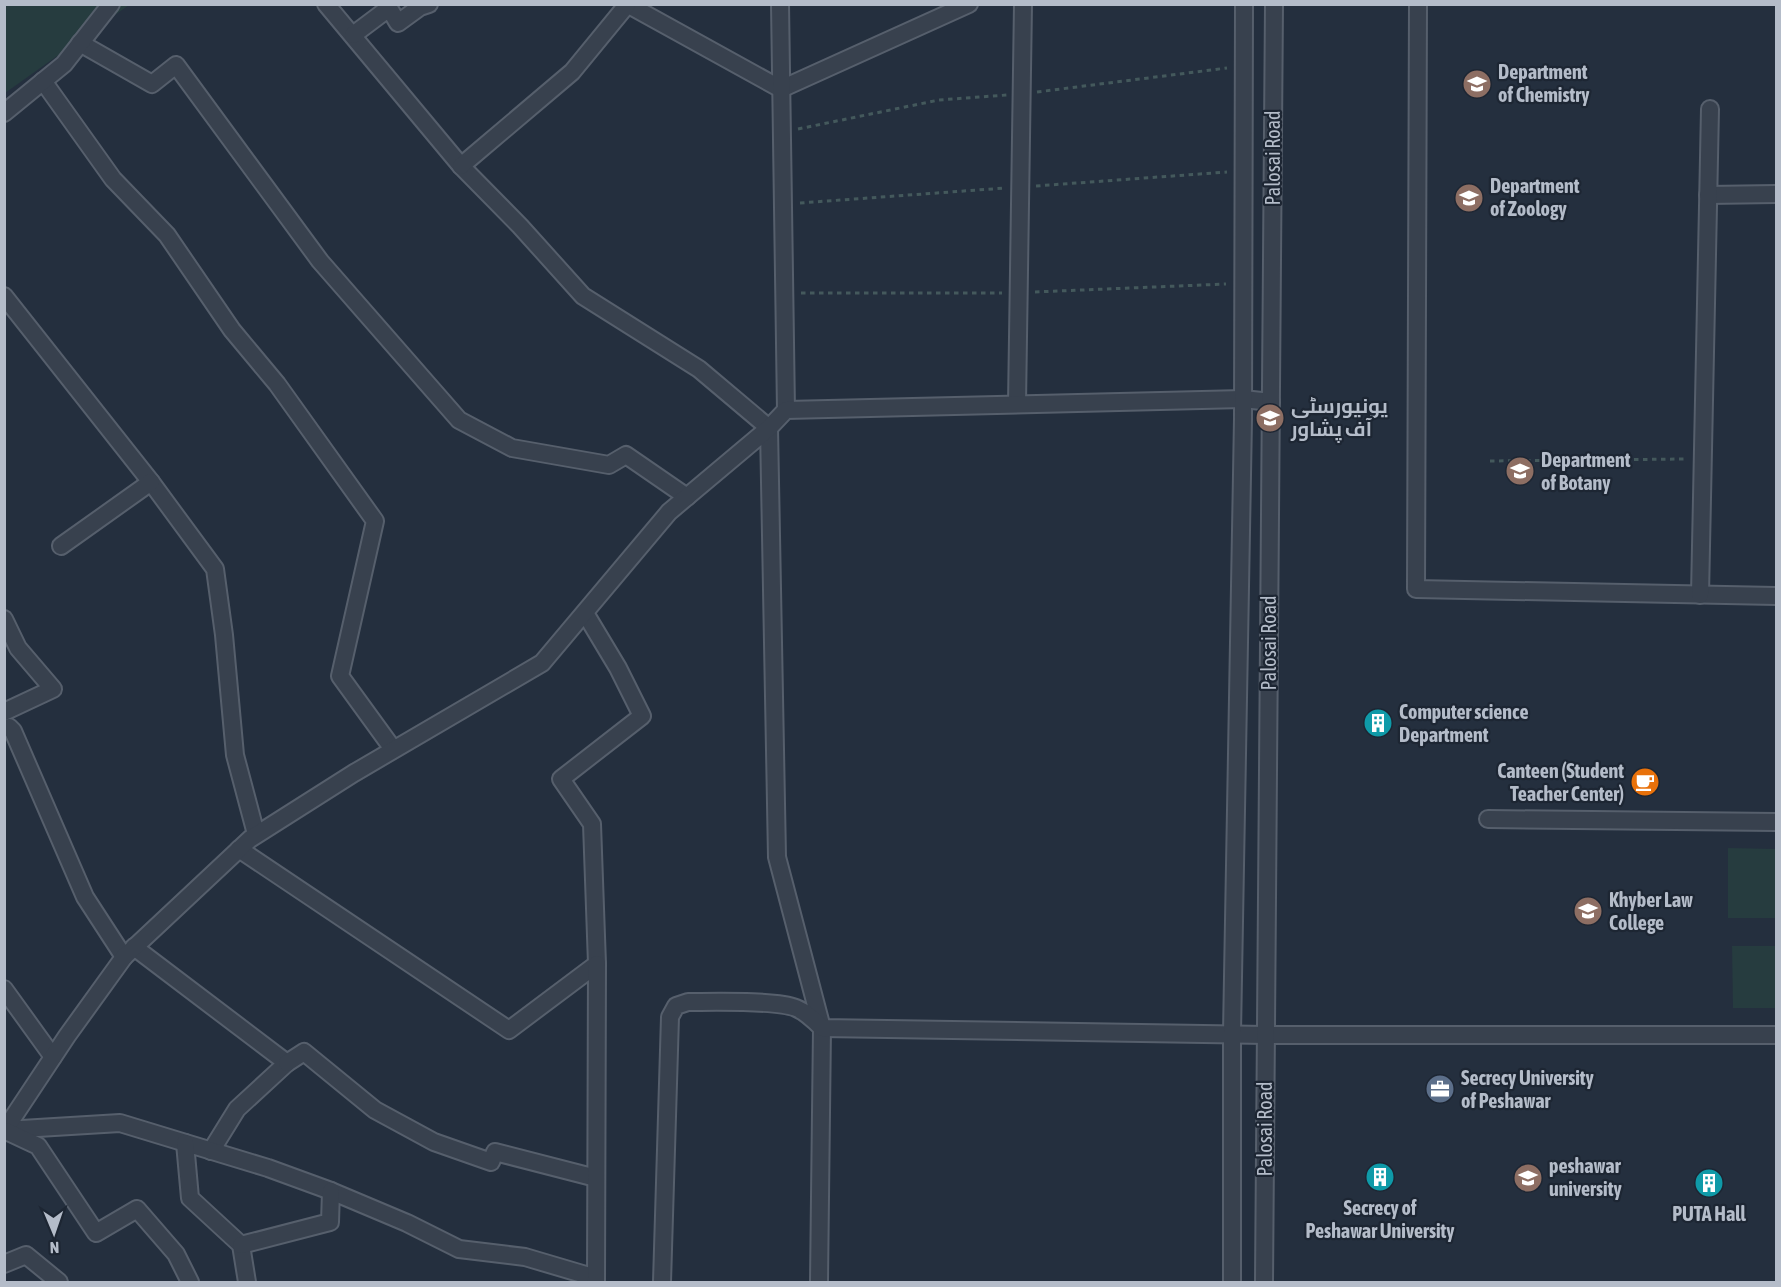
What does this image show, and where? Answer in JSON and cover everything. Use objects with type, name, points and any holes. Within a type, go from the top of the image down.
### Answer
[{"type":"street","points":[[4,113],[64,64],[111,4]]},
{"type":"street","points":[[326,4],[461,166],[520,226],[583,296],[699,369],[769,428],[777,857],[822,1028],[819,1282]]},
{"type":"street","points":[[353,35],[389,9],[398,23],[420,7],[429,4]]},
{"type":"street","points":[[6,1124],[129,952],[239,849],[256,834],[542,663],[669,512],[769,428],[786,410],[780,4]]},
{"type":"street","points":[[781,89],[969,4]]},
{"type":"street","points":[[1017,404],[1023,4]]},
{"type":"street","points":[[1232,1282],[1232,1033],[1243,399],[1244,4]]},
{"type":"street","name":"Palosai Road","points":[[1264,1282],[1274,4]]},
{"type":"street","points":[[1419,4],[1416,589],[1776,596]]},
{"type":"street","points":[[461,166],[572,72],[627,5],[781,89]]},
{"type":"street","points":[[1244,29],[1274,31]]},
{"type":"street","points":[[80,43],[152,84],[176,65],[320,261],[459,420],[512,448],[609,465],[626,454],[687,497]]},
{"type":"street","points":[[44,81],[113,179],[167,235],[232,330],[278,384],[375,521],[340,676],[393,750]]},
{"type":"street","points":[[1700,595],[1710,109]]},
{"type":"street","points":[[1708,195],[1776,194]]},
{"type":"street","points":[[4,296],[151,482],[216,569],[235,755],[256,834]]},
{"type":"street","points":[[786,410],[1243,399],[1271,402]]},
{"type":"street","points":[[61,546],[151,482]]},
{"type":"street","points":[[6,1124],[120,1123],[268,1168],[331,1191],[407,1223],[459,1249],[525,1257],[596,1280],[597,964],[592,824],[561,779],[642,716],[618,668],[585,613]]},
{"type":"street","points":[[4,619],[18,648],[53,689],[4,712]]},
{"type":"street","points":[[4,728],[9,727],[13,730],[85,897],[129,952],[287,1063]]},
{"type":"street","points":[[1488,819],[1776,822]]},
{"type":"street","points":[[239,849],[509,1030],[597,964]]},
{"type":"street","points":[[4,988],[53,1058]]},
{"type":"street","points":[[662,1282],[670,1017],[676,1006],[688,1002],[773,1004],[794,1007],[822,1028],[1266,1035],[1776,1035]]},
{"type":"street","points":[[211,1151],[237,1109],[287,1063],[304,1052],[375,1110],[434,1142],[490,1162],[495,1152],[596,1178]]},
{"type":"street","points":[[6,1124],[38,1146],[96,1233],[137,1209],[176,1254],[190,1282]]},
{"type":"street","points":[[186,1143],[190,1198],[241,1245],[247,1282]]},
{"type":"street","points":[[241,1245],[330,1222],[331,1191]]},
{"type":"street","points":[[4,1264],[26,1255],[59,1282]]},
{"type":"path","points":[[1490,461],[1703,459]]},
{"type":"green space","points":[[5,5],[129,5],[5,93]]},
{"type":"green space","points":[[1728,848],[1776,849],[1776,918],[1728,918]]},
{"type":"green space","points":[[1732,946],[1776,946],[1776,1008],[1733,1008]]},
{"type":"place","name":"Department of Chemistry","points":[[1477,84]]},
{"type":"place","name":"Department of Zoology","points":[[1469,198]]},
{"type":"place","name":"یونیورسٹی آف پشاور","points":[[1270,418]]},
{"type":"place","name":"Department of Botany","points":[[1520,471]]},
{"type":"place","name":"Computer science Department","points":[[1378,723]]},
{"type":"place","name":"Canteen (Student Teacher Center)","points":[[1645,782]]},
{"type":"place","name":"Khyber Law College","points":[[1588,911]]},
{"type":"place","name":"Secrecy University of Peshawar","points":[[1440,1089]]},
{"type":"place","name":"Secrecy of Peshawar University","points":[[1380,1177]]},
{"type":"place","name":"peshawar university","points":[[1528,1178]]},
{"type":"place","name":"PUTA Hall","points":[[1709,1183]]}]
